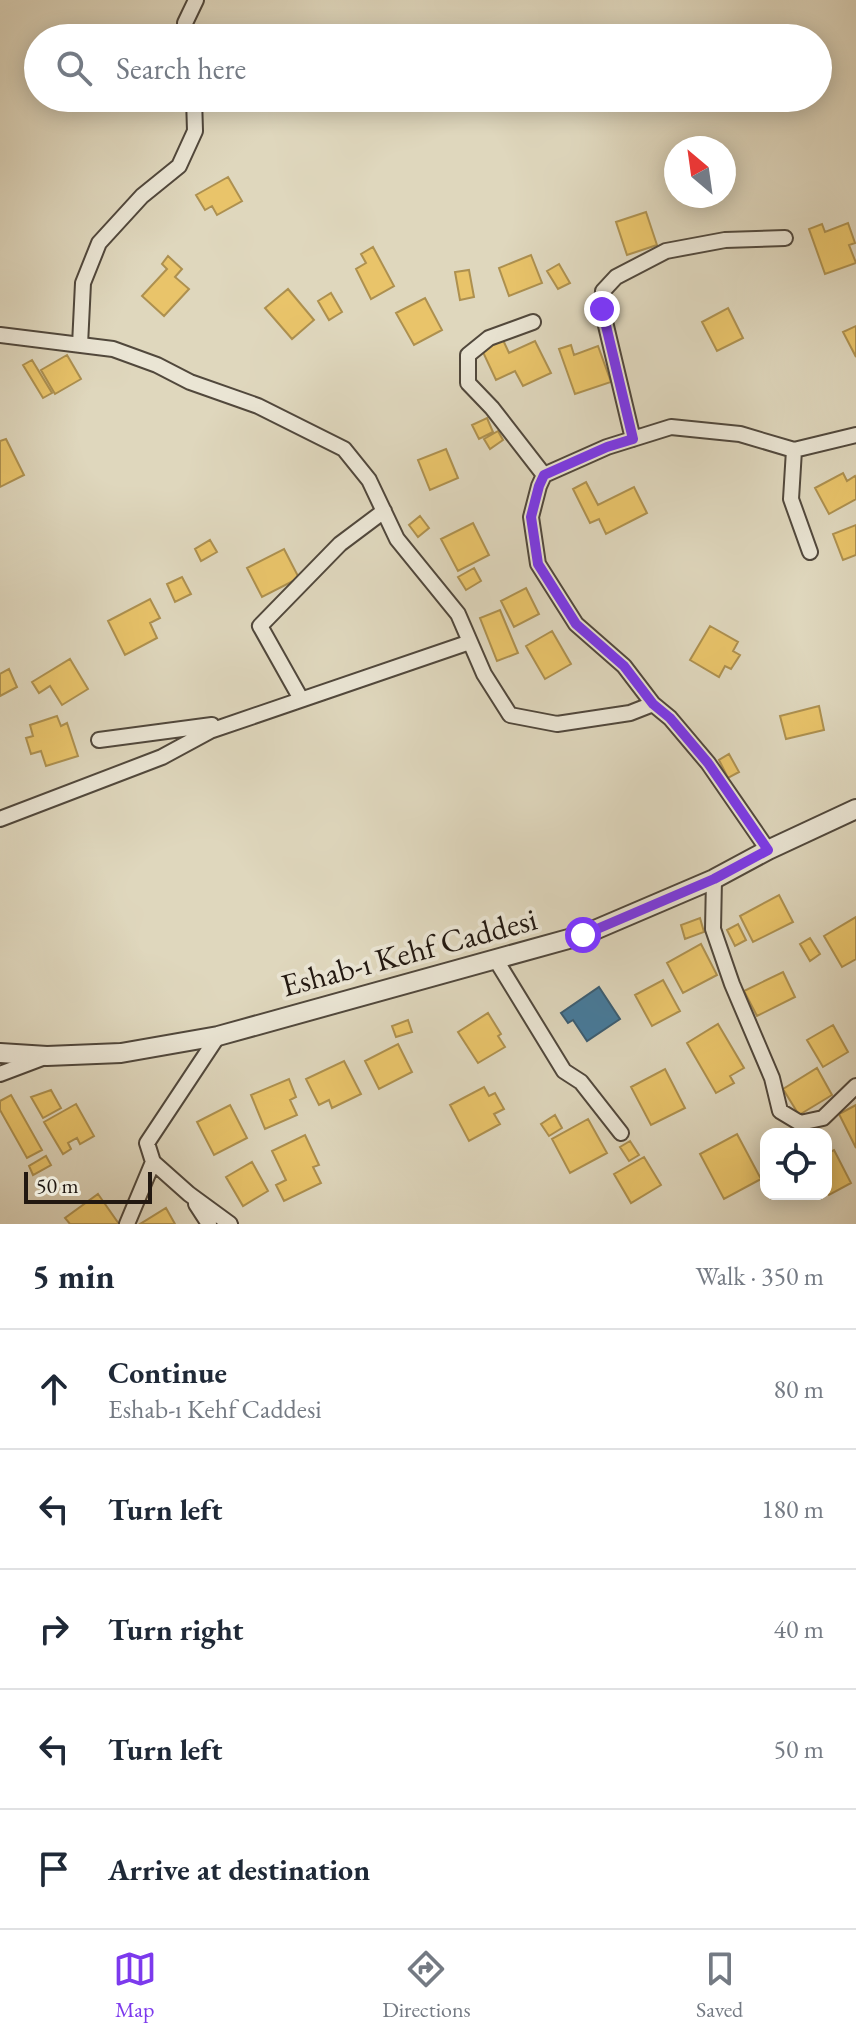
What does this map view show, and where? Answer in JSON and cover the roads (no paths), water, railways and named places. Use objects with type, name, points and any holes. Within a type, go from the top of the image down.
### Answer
[{"type":"street","points":[[185,24],[196,0]]},
{"type":"street","points":[[80,345],[83,283],[99,243],[142,196],[179,166],[195,131],[194,112]]},
{"type":"street","points":[[633,439],[602,309],[603,291],[616,277],[666,251],[725,240],[785,238]]},
{"type":"street","points":[[533,322],[489,338],[468,355],[468,383],[492,408],[544,475]]},
{"type":"street","points":[[0,335],[113,349],[157,365],[190,382],[258,406],[344,449],[369,480],[397,539],[458,614],[484,674],[510,715],[557,724],[630,713],[653,704]]},
{"type":"street","points":[[768,850],[708,763],[670,718],[653,704],[624,666],[576,624],[538,564],[531,517],[544,475],[607,447],[671,427],[740,434],[794,450],[856,435]]},
{"type":"street","points":[[794,450],[791,499],[810,552]]},
{"type":"street","points":[[301,699],[260,626],[340,544],[384,511]]},
{"type":"street","points":[[0,819],[162,757],[210,731],[470,642]]},
{"type":"street","points":[[99,740],[232,723]]},
{"type":"street","name":"Eshab-ı Kehf Caddesi","points":[[0,1053],[47,1056],[121,1053],[218,1036],[496,960],[583,935],[714,879],[856,809]]},
{"type":"street","points":[[714,879],[713,929],[732,984],[772,1078],[780,1111],[800,1123],[823,1118],[856,1086]]},
{"type":"street","points":[[496,960],[564,1071],[581,1082],[621,1133]]},
{"type":"street","points":[[218,1036],[147,1143],[153,1162],[230,1224]]},
{"type":"street","points":[[0,1074],[47,1056]]},
{"type":"street","points":[[127,1224],[153,1162]]},
{"type":"street","points":[[189,1194],[209,1224]]}]
